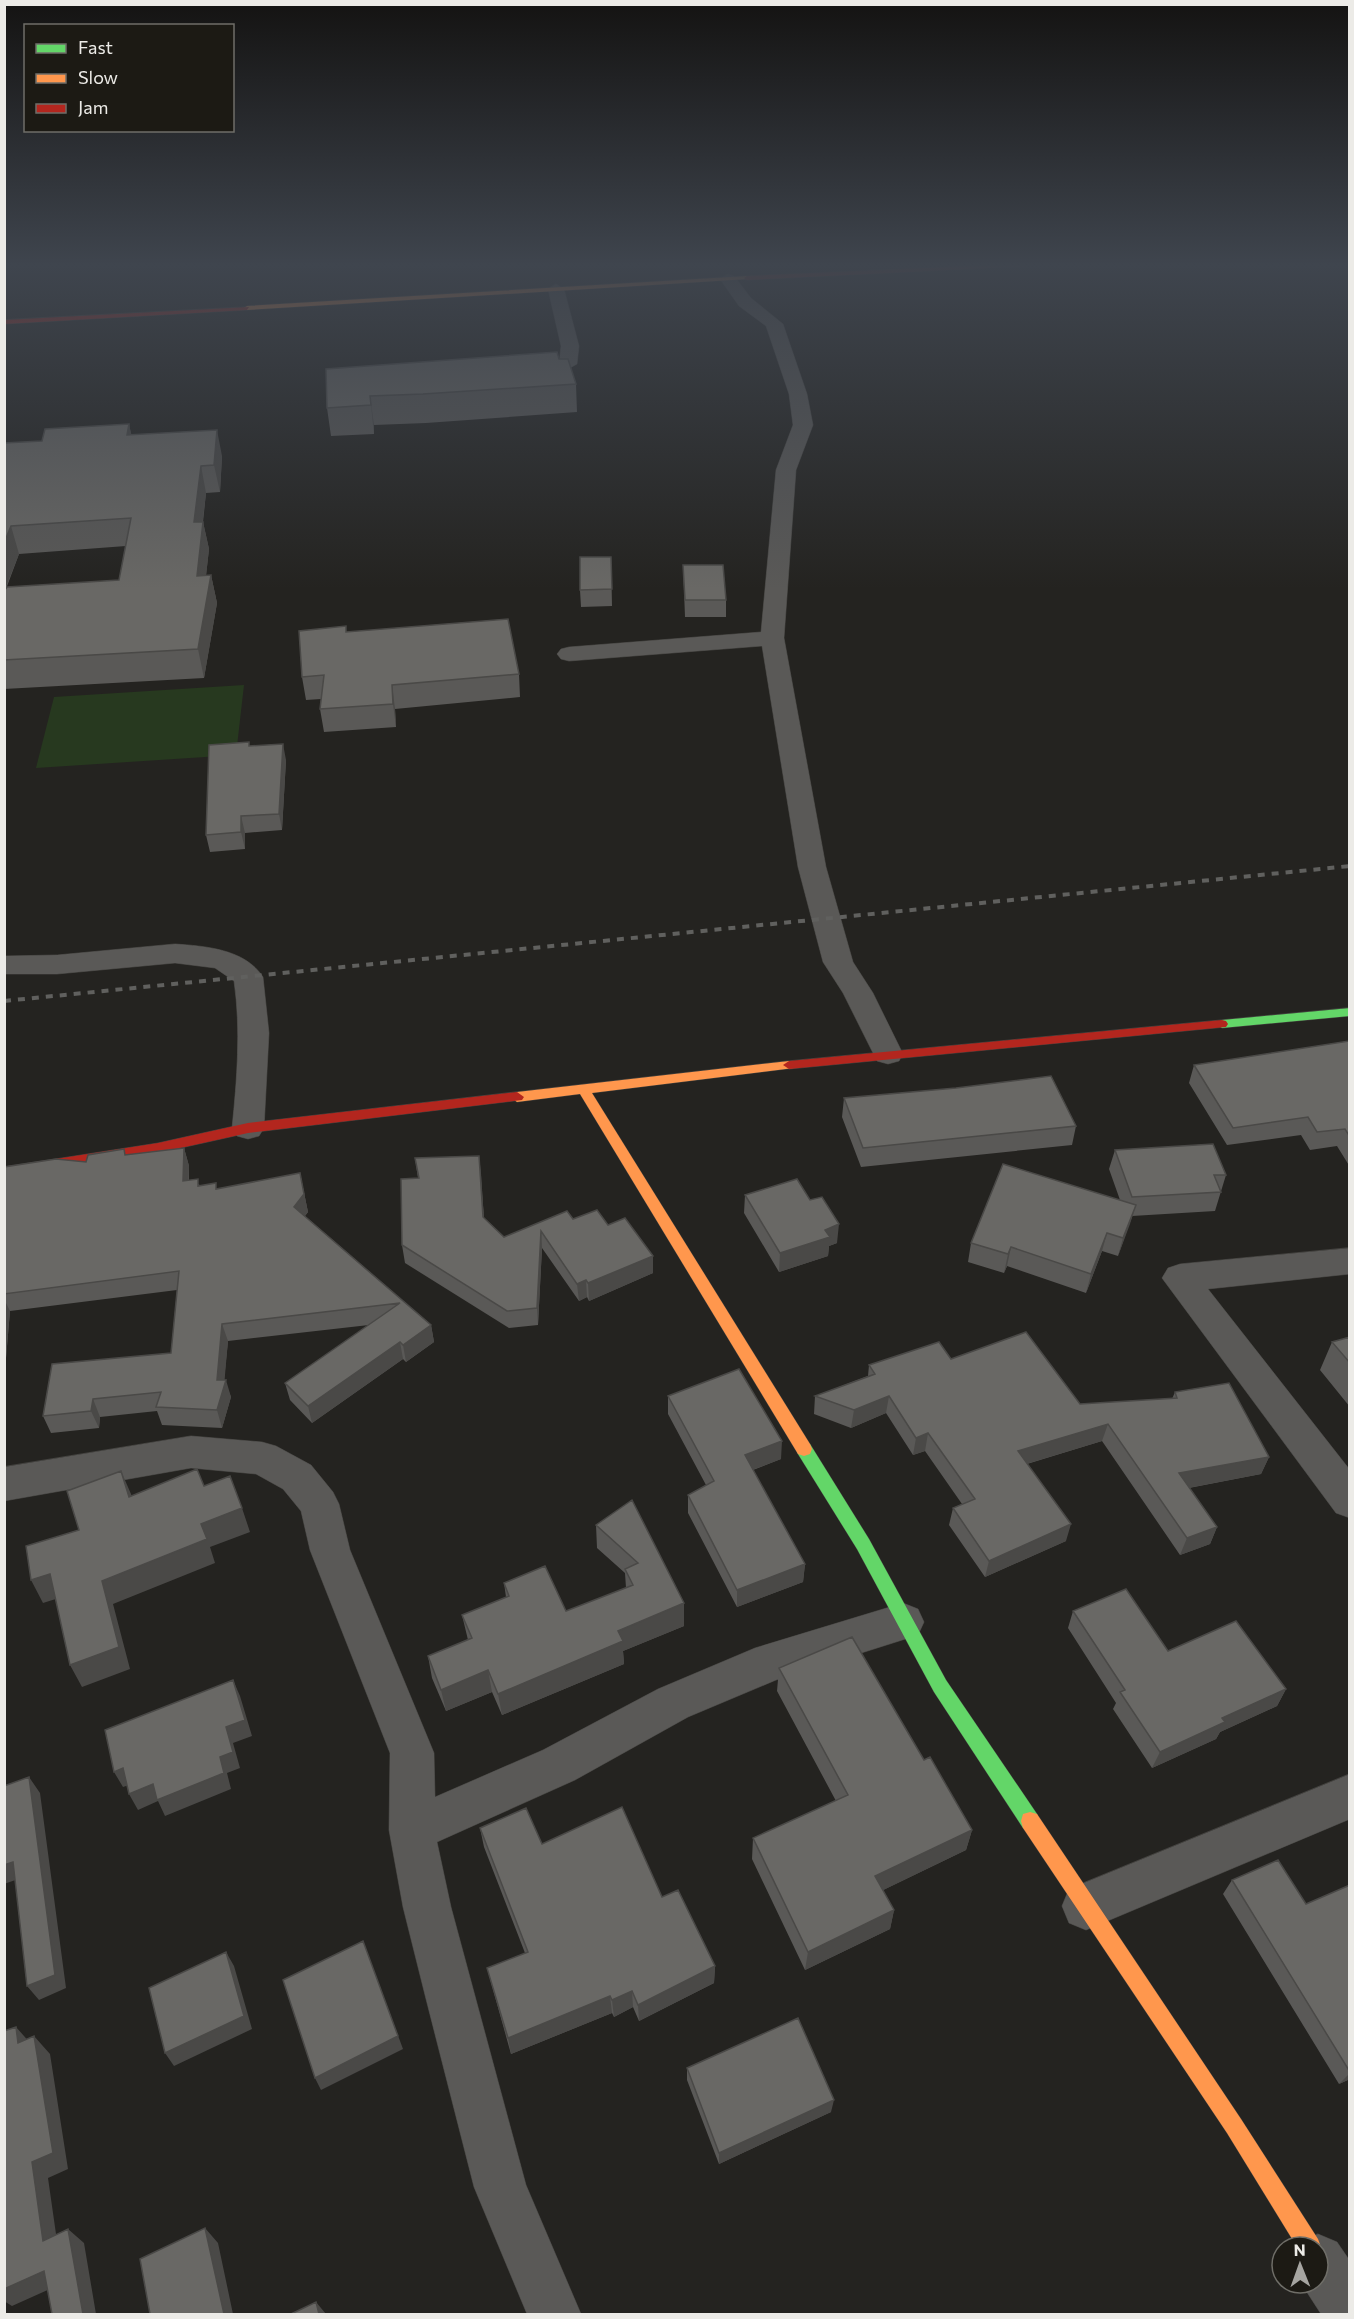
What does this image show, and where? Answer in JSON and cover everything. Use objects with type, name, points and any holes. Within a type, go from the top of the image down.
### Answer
[{"type":"main road","points":[[4,1172],[158,1148],[248,1128],[583,1089],[888,1054],[1344,1016]]},
{"type":"main road","points":[[583,1089],[863,1545],[940,1686],[1234,2126],[1302,2235]]},
{"type":"street","points":[[791,372],[798,394],[803,425],[786,470],[772,638],[796,786],[812,867],[838,962],[858,993],[888,1054]]},
{"type":"street","points":[[569,654],[772,638]]},
{"type":"street","points":[[4,965],[93,962],[155,955],[190,955],[226,961],[248,977],[252,1002],[251,1098],[248,1128]]},
{"type":"street","points":[[1350,1261],[1180,1278],[1350,1501]]},
{"type":"street","points":[[4,1484],[191,1452],[262,1458],[297,1477],[319,1504],[330,1550],[412,1753],[412,1830],[427,1907],[500,2187],[554,2314]]},
{"type":"street","points":[[412,1830],[559,1765],[673,1703],[759,1666],[903,1622]]},
{"type":"street","points":[[1086,1906],[1350,1796]]},
{"type":"street","points":[[1330,2279],[1350,2311]]},
{"type":"green space","points":[[244,685],[236,755],[36,768],[54,697]]},
{"type":"building","points":[[326,372],[572,372],[576,384],[370,396],[371,405],[327,408]]},
{"type":"building","points":[[129,424],[127,435],[217,430],[214,465],[201,466],[194,522],[203,522],[197,576],[211,575],[198,649],[4,660],[4,591],[7,587],[119,580],[131,518],[11,526],[4,543],[4,443],[42,441],[45,429]]},
{"type":"building","points":[[580,557],[611,557],[612,589],[580,590]]},
{"type":"building","points":[[683,565],[723,565],[726,600],[685,600]]},
{"type":"building","points":[[508,619],[519,674],[392,685],[393,704],[320,709],[324,675],[302,677],[299,631],[346,626],[346,632]]},
{"type":"building","points":[[249,742],[249,746],[283,744],[279,814],[241,816],[241,832],[206,835],[209,745]]},
{"type":"building","points":[[1349,1041],[1350,1137],[1345,1129],[1317,1132],[1308,1117],[1233,1128],[1194,1065]]},
{"type":"building","points":[[1051,1076],[1076,1126],[863,1148],[844,1098],[956,1088]]},
{"type":"building","points":[[1213,1144],[1226,1175],[1214,1175],[1221,1192],[1132,1197],[1115,1150]]},
{"type":"building","points":[[184,1148],[183,1181],[198,1179],[198,1186],[216,1183],[216,1189],[300,1173],[304,1194],[294,1207],[431,1325],[403,1345],[400,1342],[308,1406],[285,1383],[400,1303],[222,1324],[217,1380],[226,1380],[217,1410],[156,1407],[161,1392],[93,1399],[91,1411],[43,1416],[52,1364],[171,1353],[179,1271],[4,1294],[4,1167],[56,1159],[86,1162],[88,1155],[124,1149],[125,1155]]},
{"type":"building","points":[[479,1156],[483,1217],[504,1237],[567,1211],[573,1219],[597,1210],[608,1225],[625,1218],[653,1256],[588,1283],[586,1280],[577,1284],[541,1231],[537,1308],[507,1311],[402,1245],[401,1179],[419,1178],[415,1158]]},
{"type":"building","points":[[1003,1164],[1136,1205],[1123,1238],[1107,1233],[1091,1274],[1011,1247],[1008,1254],[971,1243]]},
{"type":"building","points":[[797,1179],[810,1200],[822,1197],[839,1224],[825,1230],[830,1237],[780,1253],[745,1195]]},
{"type":"building","points":[[1026,1332],[1080,1404],[1177,1398],[1175,1392],[1229,1383],[1269,1457],[1179,1473],[1217,1527],[1187,1538],[1108,1424],[1018,1451],[1071,1524],[989,1561],[953,1508],[975,1499],[928,1433],[916,1438],[889,1396],[854,1410],[815,1396],[875,1374],[869,1365],[939,1342],[951,1359]]},
{"type":"building","points":[[1350,1337],[1350,1363],[1332,1342]]},
{"type":"building","points":[[739,1369],[782,1441],[745,1455],[805,1564],[737,1590],[688,1495],[714,1481],[668,1396]]},
{"type":"building","points":[[197,1469],[204,1486],[230,1476],[242,1508],[201,1524],[207,1539],[102,1581],[119,1647],[70,1665],[50,1574],[31,1580],[26,1546],[79,1530],[67,1491],[121,1471],[129,1497]]},
{"type":"building","points":[[632,1500],[684,1603],[618,1631],[623,1641],[498,1694],[488,1670],[441,1690],[428,1656],[472,1638],[462,1615],[509,1596],[504,1583],[545,1566],[566,1611],[633,1585],[625,1569],[638,1563],[596,1525]]},
{"type":"building","points":[[1126,1589],[1168,1651],[1236,1621],[1286,1689],[1222,1718],[1225,1722],[1160,1752],[1120,1692],[1125,1690],[1073,1611]]},
{"type":"building","points":[[852,1637],[924,1760],[930,1757],[972,1830],[875,1876],[894,1910],[808,1952],[753,1838],[848,1795],[779,1668]]},
{"type":"building","points":[[233,1680],[245,1720],[226,1727],[233,1752],[220,1757],[224,1773],[157,1800],[153,1784],[129,1794],[123,1768],[114,1772],[105,1730]]},
{"type":"building","points":[[29,1777],[55,1975],[27,1986],[13,1862],[4,1865],[4,1786]]},
{"type":"building","points":[[622,1807],[662,1897],[678,1890],[715,1966],[638,2005],[632,1991],[612,2000],[610,1996],[508,2038],[487,1968],[528,1952],[480,1828],[526,1808],[542,1844]]},
{"type":"building","points":[[1278,1860],[1306,1904],[1350,1885],[1350,2072],[1232,1880]]},
{"type":"building","points":[[363,1941],[398,2036],[315,2078],[283,1980]]},
{"type":"building","points":[[226,1952],[244,2016],[165,2053],[149,1988]]},
{"type":"building","points":[[798,2018],[834,2100],[719,2153],[687,2068]]},
{"type":"building","points":[[16,2027],[18,2043],[34,2036],[53,2153],[32,2162],[43,2241],[68,2229],[83,2314],[52,2314],[44,2271],[4,2289],[4,2031]]},
{"type":"building","points":[[205,2228],[224,2314],[150,2314],[140,2259]]},
{"type":"building","points":[[316,2302],[319,2314],[291,2314]]},
{"type":"railway","points":[[4,1001],[1350,866]]},
{"type":"traffic: fast","points":[[1222,1024],[1350,1012]]},
{"type":"traffic: fast","points":[[804,1449],[863,1544],[940,1686],[1030,1821]]},
{"type":"traffic: slow","points":[[517,1097],[789,1065]]},
{"type":"traffic: slow","points":[[583,1089],[804,1449]]},
{"type":"traffic: slow","points":[[1030,1821],[1234,2126],[1302,2235]]},
{"type":"traffic: jam","points":[[789,1065],[1222,1024]]},
{"type":"traffic: jam","points":[[4,1172],[158,1148],[248,1128],[517,1097]]}]
